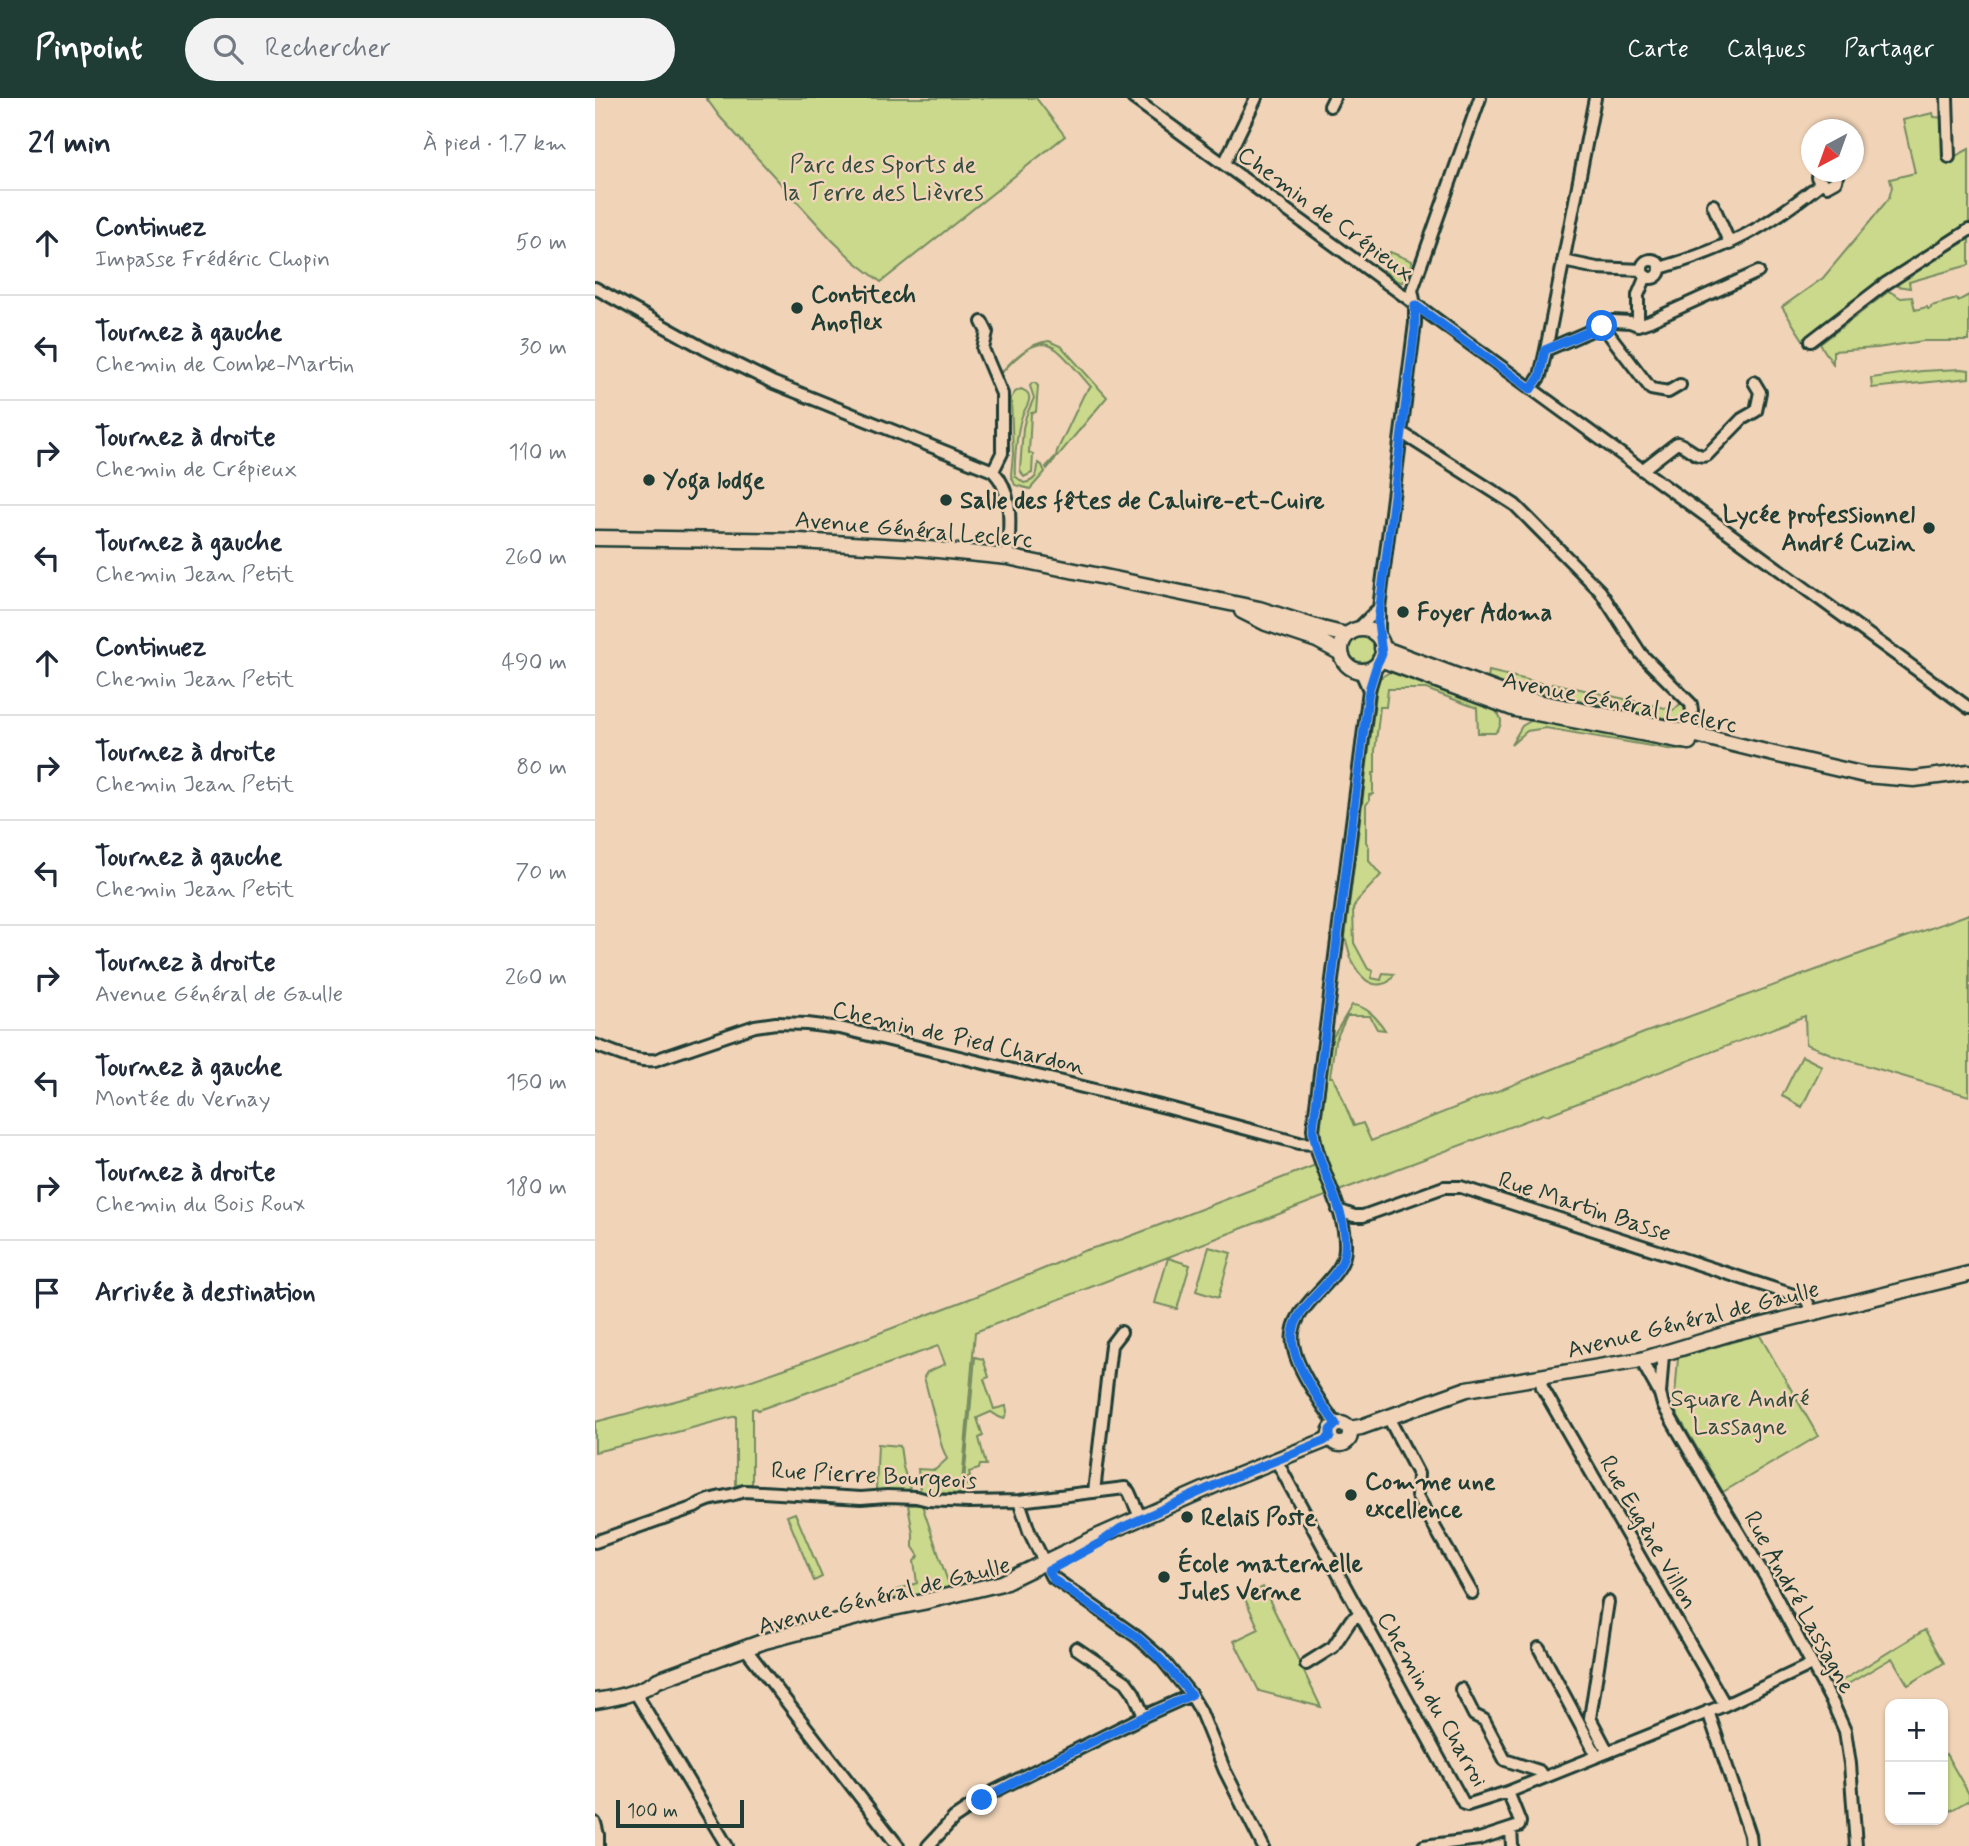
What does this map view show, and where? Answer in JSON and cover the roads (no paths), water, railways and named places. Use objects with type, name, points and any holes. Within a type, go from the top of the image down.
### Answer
[{"type":"main road","name":"Avenue Général Leclerc","points":[[595,538],[799,541],[918,548],[1008,557],[1268,611],[1322,629],[1352,632]]},
{"type":"main road","name":"Avenue Général Leclerc","points":[[1225,602],[1266,622],[1317,640],[1341,653]]},
{"type":"main road","points":[[1371,631],[1380,652],[1367,670],[1348,666],[1341,653],[1343,640],[1352,632],[1371,631]]},
{"type":"main road","name":"Avenue Général Leclerc","points":[[1380,652],[1538,702],[1686,737],[1883,778],[1935,778],[1969,772]]},
{"type":"main road","name":"Avenue Général de Gaulle","points":[[595,1701],[635,1692],[658,1680],[828,1624],[981,1589],[1046,1567],[1100,1543],[1121,1528],[1224,1481],[1324,1441],[1338,1430],[1361,1427],[1467,1390],[1641,1360],[1731,1333],[1969,1274]]},
{"type":"street","name":"Chemin de Crépieux","points":[[1133,98],[1969,708]]},
{"type":"street","points":[[1224,164],[1256,98]]},
{"type":"street","points":[[1338,1430],[1300,1366],[1292,1340],[1301,1312],[1336,1273],[1344,1258],[1345,1235],[1319,1159],[1313,1129],[1369,690],[1380,652],[1379,608],[1415,323],[1412,290],[1480,98]]},
{"type":"street","points":[[1531,389],[1540,376],[1595,98]]},
{"type":"street","points":[[1947,98],[1949,157]]},
{"type":"street","points":[[1638,324],[1638,295],[1644,264],[1649,260],[1655,261],[1660,268],[1730,244],[1763,226],[1821,184],[1827,186],[1834,182]]},
{"type":"street","points":[[1713,205],[1730,244]]},
{"type":"street","points":[[1811,341],[1885,284],[1969,230]]},
{"type":"street","points":[[1563,261],[1644,273]]},
{"type":"street","points":[[1545,350],[1613,321],[1638,324],[1650,321],[1758,272]]},
{"type":"street","points":[[595,288],[695,344],[774,383],[993,471],[1001,479],[1009,499],[1008,557]]},
{"type":"street","points":[[982,322],[987,332],[983,349],[1002,394],[1002,453],[993,471]]},
{"type":"street","points":[[1602,326],[1651,389],[1668,392],[1680,385]]},
{"type":"street","points":[[1642,470],[1677,443],[1700,456],[1707,455],[1742,419],[1757,409],[1760,392],[1754,382]]},
{"type":"street","points":[[1402,433],[1515,505],[1600,591],[1641,654],[1691,704],[1686,737]]},
{"type":"street","points":[[1352,632],[1379,608]]},
{"type":"street","points":[[1360,670],[1369,690]]},
{"type":"street","name":"Chemin de Pied Chardon","points":[[595,1045],[631,1059],[647,1061],[755,1026],[776,1023],[840,1028],[1169,1108],[1299,1143],[1315,1144]]},
{"type":"street","name":"Rue Martin Basse","points":[[1338,1210],[1354,1216],[1363,1216],[1444,1188],[1461,1187],[1689,1263],[1778,1289],[1805,1299],[1812,1312]]},
{"type":"street","points":[[1094,1492],[1111,1345],[1121,1332]]},
{"type":"street","name":"Rue André Lassagne","points":[[1660,1394],[1663,1354]]},
{"type":"street","name":"Rue André Lassagne","points":[[1641,1360],[1660,1394],[1663,1405],[1766,1578],[1845,1731],[1856,1846]]},
{"type":"street","name":"Rue Eugène Villon","points":[[1540,1378],[1542,1387],[1725,1705]]},
{"type":"street","points":[[1388,1417],[1418,1474],[1417,1496],[1472,1593]]},
{"type":"street","name":"Chemin du Charroi","points":[[1276,1460],[1464,1804],[1508,1792],[1520,1822],[1520,1826],[1511,1829]]},
{"type":"street","name":"Rue Pierre Bourgeois","points":[[595,1542],[695,1507],[702,1502],[744,1491],[969,1502],[1020,1501],[1121,1488],[1128,1490],[1141,1519]]},
{"type":"street","points":[[1020,1501],[1029,1531],[1054,1580],[1149,1647],[1173,1671],[1191,1695],[1240,1803],[1263,1846]]},
{"type":"street","points":[[1603,1754],[1590,1718],[1608,1602]]},
{"type":"street","points":[[1306,1664],[1333,1647],[1351,1620],[1360,1614]]},
{"type":"street","points":[[1076,1648],[1126,1682],[1145,1716]]},
{"type":"street","points":[[1539,1648],[1603,1754]]},
{"type":"street","points":[[747,1651],[898,1846]]},
{"type":"street","points":[[1508,1792],[1725,1705],[1812,1664]]},
{"type":"street","points":[[1461,1689],[1474,1715],[1484,1720],[1505,1760],[1539,1770],[1543,1777]]},
{"type":"street","points":[[635,1692],[727,1846]]},
{"type":"street","points":[[928,1846],[954,1818],[993,1793],[1191,1695]]},
{"type":"street","points":[[1708,1712],[1750,1835],[1751,1846]]},
{"type":"street","points":[[595,1823],[599,1846]]},
{"type":"street","points":[[1424,1846],[1479,1839],[1511,1829],[1512,1846]]},
{"type":"place","name":"Contitech Anoflex","points":[[797,308]]},
{"type":"place","name":"Yoga lodge","points":[[649,480]]},
{"type":"place","name":"Salle des fêtes de Caluire-et-Cuire","points":[[946,500]]},
{"type":"place","name":"Lycée professionnel André Cuzin","points":[[1929,528]]},
{"type":"place","name":"Foyer Adoma","points":[[1403,612]]},
{"type":"place","name":"Comme une excellence","points":[[1351,1495]]},
{"type":"place","name":"Relais Poste","points":[[1187,1517]]},
{"type":"place","name":"École maternelle Jules Verne","points":[[1164,1577]]},
{"type":"park label","name":"Parc des Sports de la Terre des Lièvres","points":[[883,178]]},
{"type":"park label","name":"Square André Lassagne","points":[[1740,1412]]}]
